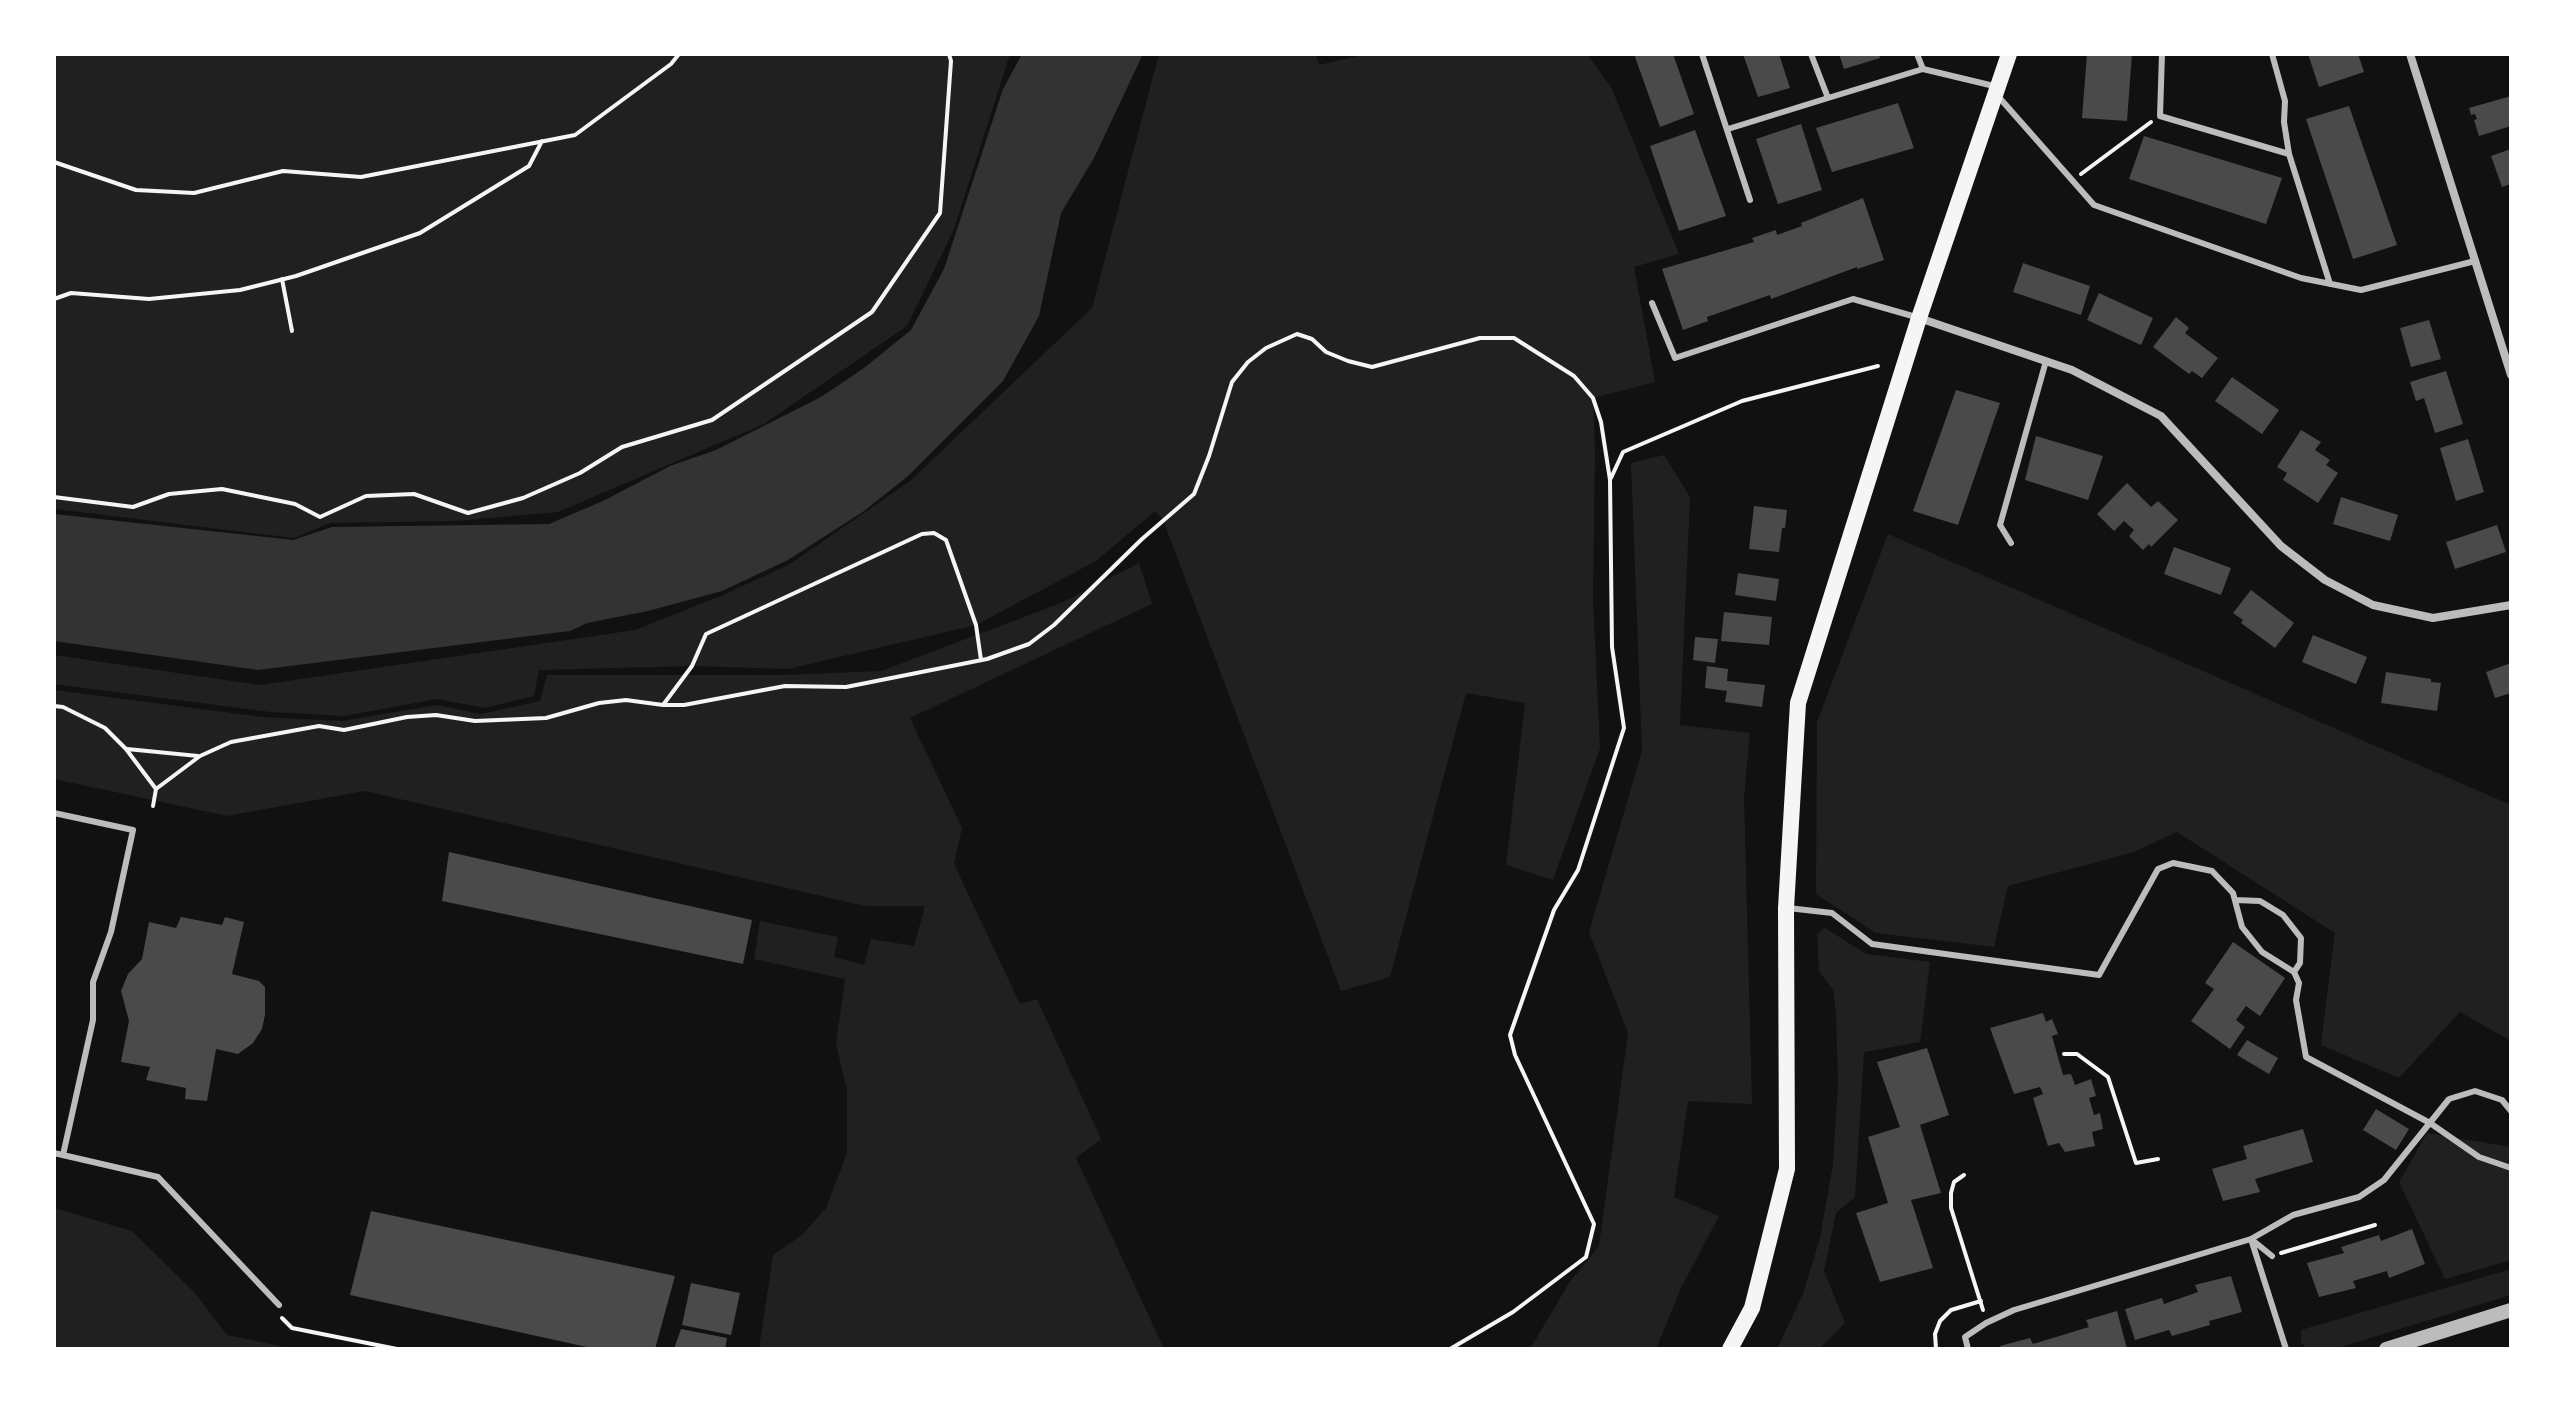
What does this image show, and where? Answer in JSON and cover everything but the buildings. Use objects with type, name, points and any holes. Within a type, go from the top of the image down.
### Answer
[{"type":"main road","points":[[1730,1349],[1752,1308],[1787,1169],[1786,908],[1798,703],[1919,318],[2009,54]]},
{"type":"street","points":[[2410,54],[2511,375]]},
{"type":"street","points":[[1919,318],[2072,370],[2161,416],[2281,546],[2325,580],[2373,605],[2433,618],[2511,605]]},
{"type":"street","points":[[2386,1349],[2511,1310]]},
{"type":"lane","points":[[1702,54],[1750,200]]},
{"type":"lane","points":[[1811,54],[1828,98]]},
{"type":"lane","points":[[1917,54],[1923,69]]},
{"type":"lane","points":[[2162,54],[2160,116],[2289,154]]},
{"type":"lane","points":[[2272,54],[2285,101],[2284,122],[2289,154],[2330,284]]},
{"type":"lane","points":[[1728,129],[1923,69],[1997,91],[2094,205],[2301,278],[2361,290],[2475,261]]},
{"type":"lane","points":[[1652,303],[1675,358],[1853,299],[1919,318]]},
{"type":"lane","points":[[2011,543],[2000,525],[2046,361]]},
{"type":"lane","points":[[54,813],[133,830],[111,932],[93,982],[93,1020],[63,1155]]},
{"type":"lane","points":[[1786,908],[1832,913],[1872,944],[2099,975],[2158,869],[2173,863],[2212,871],[2233,893],[2242,927],[2262,952],[2294,972],[2299,983],[2296,1000],[2306,1057],[2430,1123],[2479,1157],[2511,1168]]},
{"type":"lane","points":[[2235,900],[2260,901],[2283,915],[2301,938],[2300,963],[2294,972]]},
{"type":"lane","points":[[1968,1349],[1965,1337],[2014,1310],[2251,1239],[2293,1215],[2359,1197],[2384,1180],[2449,1099],[2475,1091],[2502,1100],[2511,1111]]},
{"type":"lane","points":[[54,1153],[158,1177],[279,1305]]},
{"type":"lane","points":[[2251,1239],[2272,1256]]},
{"type":"lane","points":[[2251,1239],[2286,1349]]},
{"type":"path","points":[[54,162],[136,190],[194,193],[283,171],[361,177],[575,135],[671,64],[679,54]]},
{"type":"path","points":[[54,497],[133,507],[169,494],[222,489],[295,504],[320,517],[366,496],[414,494],[468,513],[523,498],[580,473],[622,447],[712,420],[872,312],[940,213],[949,54]]},
{"type":"path","points":[[2072,180],[2160,116]]},
{"type":"path","points":[[54,299],[71,293],[149,299],[240,290],[282,279],[420,233],[529,166],[542,141]]},
{"type":"path","points":[[282,279],[292,331]]},
{"type":"path","points":[[153,806],[156,789],[200,756],[231,742],[319,726],[344,730],[407,717],[436,715],[475,721],[546,718],[599,703],[626,700],[684,705],[785,686],[846,687],[981,660],[1029,644],[1054,625],[1142,539],[1194,494],[1232,382],[1248,362],[1266,348],[1297,334],[1312,339],[1326,352],[1372,367],[1480,338],[1514,338],[1574,376],[1593,398],[1601,422],[1610,480],[1612,647],[1624,728],[1578,870],[1554,910],[1510,1035],[1515,1055],[1594,1224],[1586,1257],[1513,1312],[1450,1349]]},
{"type":"path","points":[[1610,480],[1623,452],[1742,401],[1878,366]]},
{"type":"path","points":[[663,705],[692,666],[706,634],[922,534],[934,533],[946,540],[976,625],[981,660]]},
{"type":"path","points":[[54,706],[63,707],[105,728],[126,749],[156,789]]},
{"type":"path","points":[[126,749],[200,756]]},
{"type":"path","points":[[2064,1054],[2077,1054],[2108,1077],[2136,1163],[2158,1159]]},
{"type":"path","points":[[1964,1175],[1954,1182],[1951,1208],[1986,1323]]},
{"type":"path","points":[[2272,1256],[2375,1225]]},
{"type":"path","points":[[1936,1349],[1935,1334],[1940,1321],[1951,1310],[1981,1301]]},
{"type":"path","points":[[279,1305],[281,1317],[292,1328],[397,1349]]},
{"type":"shaded area","points":[[54,54],[1010,54],[954,229],[907,326],[764,424],[558,512],[456,521],[330,523],[294,538],[54,509]]},
{"type":"shaded area","points":[[1022,54],[1143,54],[1094,158],[1061,213],[1039,316],[1003,381],[908,476],[864,511],[788,560],[722,591],[587,623],[570,631],[258,670],[54,641],[54,514],[293,540],[332,527],[549,524],[605,500],[670,466],[716,450],[821,397],[864,368],[911,330],[944,269],[1003,89]]},
{"type":"shaded area","points":[[1159,54],[1316,54],[1319,65],[1366,54],[1587,54],[1612,89],[1679,254],[1634,267],[1655,382],[1593,398],[1593,599],[1600,748],[1553,880],[1506,865],[1525,703],[1466,693],[1390,977],[1341,991],[1163,520],[1155,511],[1096,561],[976,625],[788,669],[692,666],[539,670],[534,696],[485,708],[437,699],[344,716],[270,712],[54,684],[54,655],[260,685],[635,630],[790,564],[910,481],[1092,308]]},
{"type":"shaded area","points":[[1664,455],[1690,497],[1680,725],[1750,733],[1744,797],[1752,1104],[1688,1101],[1674,1197],[1719,1216],[1681,1288],[1656,1349],[1530,1349],[1569,1283],[1599,1246],[1628,1033],[1589,932],[1642,751],[1631,463]]},
{"type":"shaded area","points":[[1888,534],[2511,805],[2511,1041],[2460,1012],[2399,1078],[2321,1045],[2335,933],[2177,832],[2134,852],[2008,886],[1994,947],[1876,933],[1816,894],[1817,722]]},
{"type":"shaded area","points":[[1139,563],[1152,604],[910,718],[962,828],[954,864],[1020,1004],[1037,999],[1101,1139],[1076,1158],[1164,1349],[759,1349],[773,1255],[802,1235],[826,1208],[847,1153],[847,1091],[836,1043],[845,979],[754,959],[760,921],[838,937],[834,957],[864,965],[871,939],[914,946],[925,906],[865,906],[365,791],[227,816],[54,779],[54,690],[263,717],[342,721],[437,705],[481,714],[540,701],[547,675],[784,675],[881,671],[1061,603]]},
{"type":"shaded area","points":[[1825,928],[1866,954],[1930,962],[1920,1042],[1864,1052],[1855,1197],[1836,1213],[1824,1271],[1845,1323],[1819,1349],[1777,1349],[1803,1294],[1820,1238],[1833,1164],[1838,1084],[1836,1013],[1833,990],[1819,971],[1817,934]]},
{"type":"shaded area","points":[[2427,1133],[2511,1147],[2511,1260],[2445,1279],[2399,1182]]},
{"type":"shaded area","points":[[54,1208],[132,1231],[195,1293],[227,1335],[295,1349],[54,1349]]},
{"type":"shaded area","points":[[2511,1269],[2511,1295],[2334,1349],[2306,1349],[2301,1342],[2301,1330]]}]
